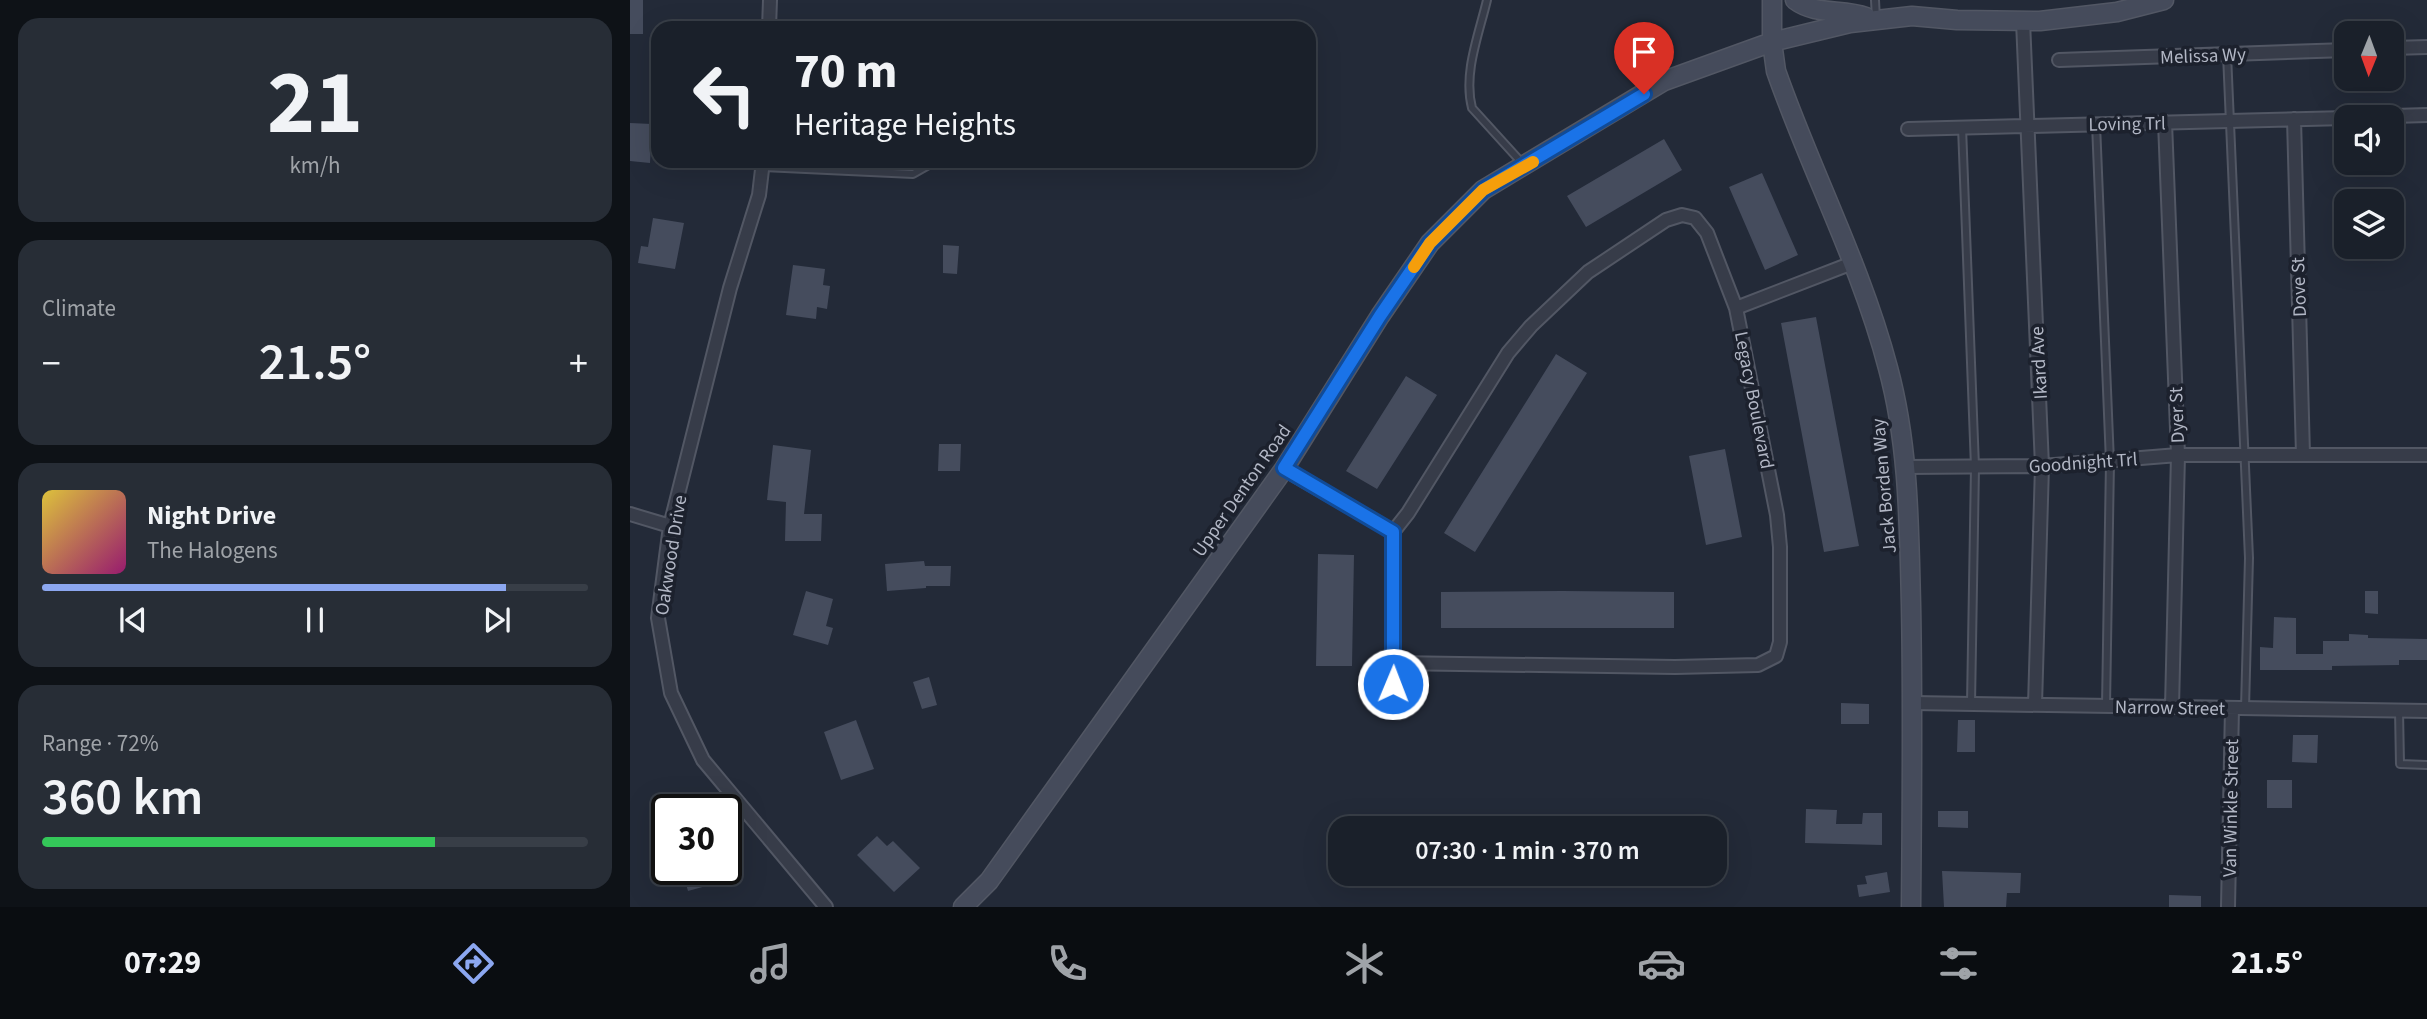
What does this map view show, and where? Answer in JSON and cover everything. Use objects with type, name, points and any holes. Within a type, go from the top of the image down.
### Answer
[{"type":"street","points":[[769,0],[769,21]]},
{"type":"street","name":"Jack Borden Way","points":[[1772,0],[1772,42],[1776,71],[1855,262],[1888,368],[1899,417],[1906,467],[1913,704],[1911,907]]},
{"type":"street","points":[[1795,0],[1805,8],[1854,12],[1876,20]]},
{"type":"street","name":"Upper Denton Road","points":[[963,907],[989,881],[1284,468],[1380,316],[1430,243],[1483,190],[1526,167],[1664,81],[1772,42],[1850,23],[1912,16],[2023,21],[2117,12],[2164,0]]},
{"type":"street","name":"Ikard Ave","points":[[2023,21],[2042,466],[2035,705]]},
{"type":"street","points":[[2404,48],[2427,47]]},
{"type":"street","name":"Melissa Wy","points":[[2059,60],[2334,50]]},
{"type":"street","points":[[2404,116],[2427,116]]},
{"type":"street","name":"Loving Trl","points":[[1908,129],[2334,118]]},
{"type":"street","name":"Dove St","points":[[2294,119],[2303,455]]},
{"type":"street","name":"Dyer St","points":[[2165,122],[2178,455],[2172,707]]},
{"type":"street","name":"Oakwood Drive","points":[[762,168],[759,195],[730,288],[670,526],[658,618],[671,693],[703,760],[825,907]]},
{"type":"street","name":"Legacy Boulevard","points":[[1393,532],[1408,513],[1508,353],[1531,327],[1588,272],[1620,249],[1666,220],[1682,215],[1695,219],[1707,233],[1736,307],[1778,526],[1780,642],[1776,656],[1758,665],[1394,663]]},
{"type":"street","points":[[1736,307],[1855,262]]},
{"type":"street","name":"Goodnight Trl","points":[[1906,467],[2042,466],[2178,455],[2427,455]]},
{"type":"street","points":[[1284,468],[1393,532],[1393,684]]},
{"type":"street","points":[[630,514],[670,526]]},
{"type":"street","name":"Narrow Street","points":[[1913,704],[2427,710]]},
{"type":"street","name":"Van Winkle Street","points":[[2228,907],[2238,708]]},
{"type":"lane","points":[[1487,0],[1468,81],[1469,97],[1472,108],[1526,167]]},
{"type":"lane","points":[[1875,0],[1876,20]]},
{"type":"lane","points":[[2227,54],[2249,558],[2238,708]]},
{"type":"lane","points":[[2096,124],[2110,462],[2106,706]]},
{"type":"lane","points":[[1962,127],[1975,467],[1971,704]]},
{"type":"lane","points":[[822,168],[913,174],[924,168]]},
{"type":"lane","points":[[2399,710],[2400,764],[2427,765]]},
{"type":"building","points":[[630,0],[643,0],[643,34],[630,34]]},
{"type":"building","points":[[630,123],[651,124],[650,163],[630,161]]},
{"type":"building","points":[[1664,139],[1682,170],[1586,227],[1567,196]]},
{"type":"building","points":[[1762,173],[1798,255],[1765,270],[1729,187]]},
{"type":"building","points":[[653,218],[684,223],[675,269],[638,263],[641,246],[648,247]]},
{"type":"building","points":[[943,245],[959,246],[957,274],[943,273]]},
{"type":"building","points":[[793,265],[825,269],[823,285],[830,286],[827,309],[817,307],[816,319],[786,315]]},
{"type":"building","points":[[1816,317],[1859,546],[1824,552],[1781,323]]},
{"type":"building","points":[[1556,354],[1587,373],[1475,552],[1444,533]]},
{"type":"building","points":[[1406,376],[1437,395],[1377,489],[1346,471]]},
{"type":"building","points":[[939,444],[961,444],[960,471],[938,471]]},
{"type":"building","points":[[773,445],[811,450],[804,514],[822,514],[821,541],[785,541],[786,502],[767,500]]},
{"type":"building","points":[[1725,449],[1742,537],[1706,545],[1689,456]]},
{"type":"building","points":[[1318,554],[1354,555],[1352,666],[1316,666]]},
{"type":"building","points":[[924,561],[925,566],[951,566],[950,586],[887,591],[885,564]]},
{"type":"building","points":[[806,591],[833,599],[826,626],[833,628],[828,645],[793,635]]},
{"type":"building","points":[[2365,591],[2378,591],[2378,614],[2365,613]]},
{"type":"building","points":[[1441,592],[1674,592],[1674,628],[1441,628]]},
{"type":"building","points":[[2274,617],[2296,618],[2296,654],[2323,654],[2323,641],[2349,641],[2349,634],[2368,635],[2368,638],[2427,639],[2427,660],[2399,660],[2399,665],[2332,666],[2332,670],[2260,670],[2260,647],[2273,648]]},
{"type":"building","points":[[929,677],[937,705],[922,709],[913,682]]},
{"type":"building","points":[[1841,703],[1869,704],[1869,724],[1841,724]]},
{"type":"building","points":[[856,720],[874,769],[841,780],[824,732]]},
{"type":"building","points":[[1958,720],[1975,720],[1975,752],[1957,752]]},
{"type":"building","points":[[2293,735],[2318,735],[2317,763],[2292,762]]},
{"type":"building","points":[[2267,780],[2292,780],[2292,808],[2267,808]]},
{"type":"building","points":[[1806,809],[1837,810],[1836,824],[1862,824],[1863,813],[1882,813],[1882,845],[1805,843]]},
{"type":"building","points":[[1938,811],[1968,811],[1968,828],[1938,827]]},
{"type":"building","points":[[877,836],[887,846],[893,841],[920,868],[894,892],[857,855]]},
{"type":"building","points":[[1942,871],[2021,873],[2020,893],[2007,893],[2006,907],[1944,907]]},
{"type":"building","points":[[1887,872],[1890,892],[1859,897],[1857,885],[1867,884],[1865,876]]},
{"type":"building","points":[[686,885],[710,885],[688,891]]},
{"type":"building","points":[[2169,895],[2201,896],[2201,907],[2169,907]]},
{"type":"slow traffic","points":[[1414,267],[1430,243],[1483,190],[1533,162]]},
{"type":"route","points":[[1393,684],[1393,532],[1284,468],[1380,316],[1430,243],[1483,190],[1526,167],[1644,94]]}]
